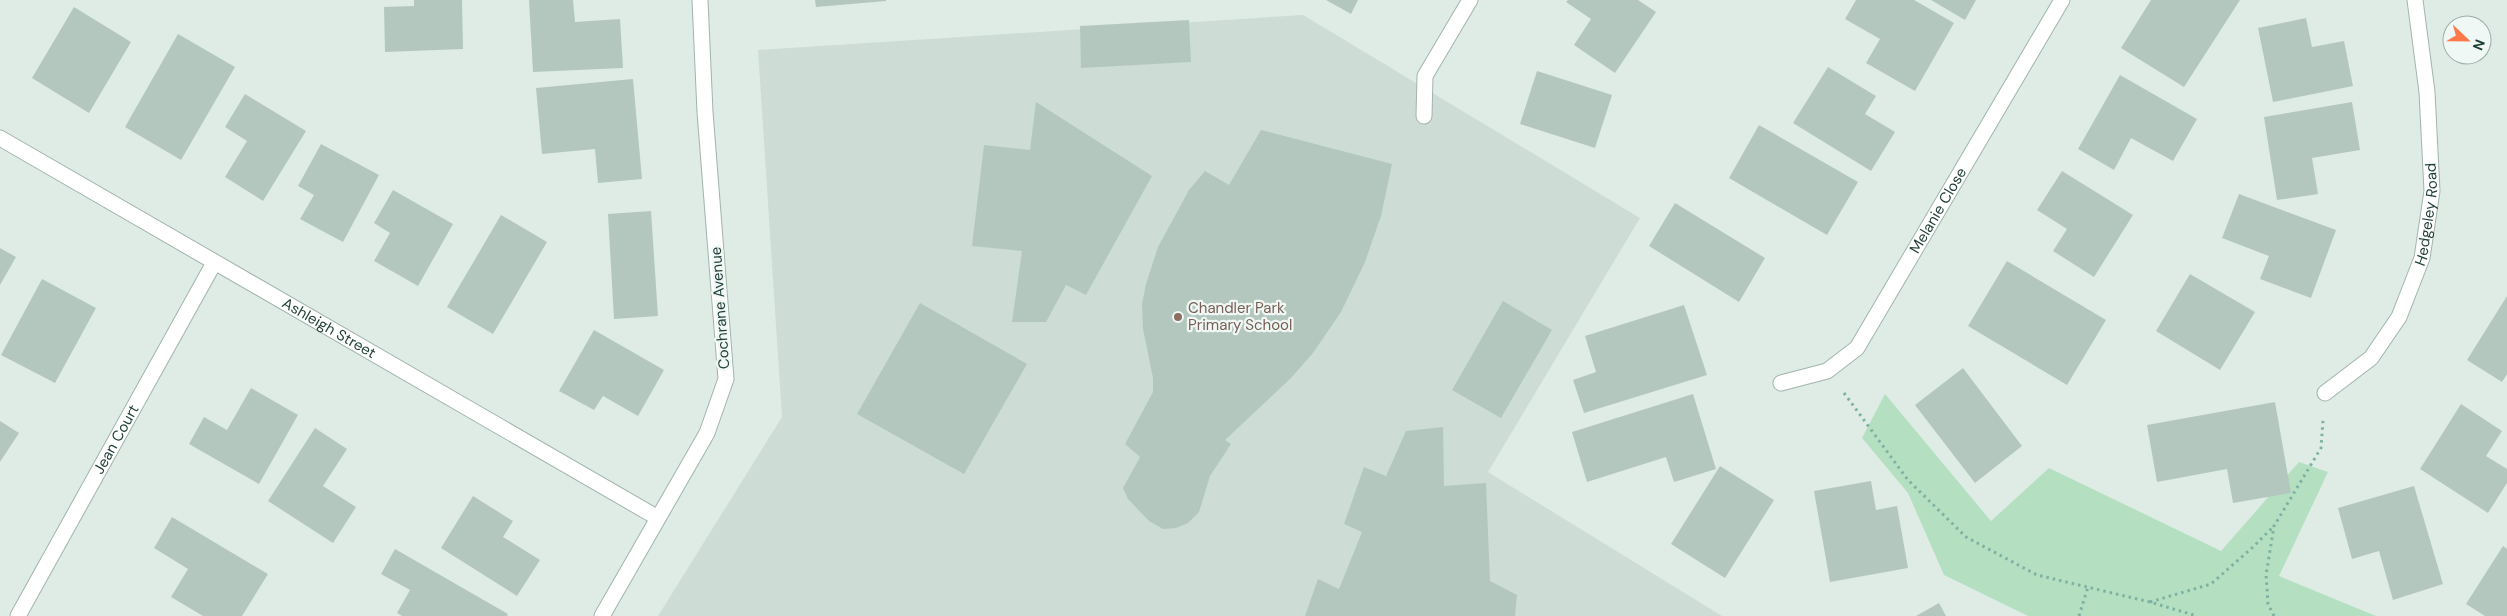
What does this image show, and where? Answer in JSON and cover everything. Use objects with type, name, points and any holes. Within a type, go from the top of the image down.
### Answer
[{"type":"street","name":"Cochrane Avenue","points":[[602,616],[708,433],[726,379],[705,112],[700,0]]},
{"type":"street","points":[[1424,116],[1425,76],[1470,0]]},
{"type":"street","name":"Melanie Close","points":[[1781,383],[1827,371],[1857,348],[2062,0]]},
{"type":"street","name":"Hedgeley Road","points":[[2325,393],[2371,358],[2399,318],[2422,258],[2432,191],[2427,92],[2416,0]]},
{"type":"street","name":"Ashleigh Street","points":[[0,138],[658,518]]},
{"type":"street","name":"Jean Court","points":[[18,616],[214,262]]},
{"type":"path","points":[[1827,371],[1908,480],[1966,537],[2037,575],[2150,602],[2197,616]]},
{"type":"path","points":[[2150,602],[2211,584],[2253,548],[2274,526],[2322,448],[2325,393]]},
{"type":"path","points":[[2274,526],[2266,575],[2268,604],[2274,616]]},
{"type":"path","points":[[2079,616],[2088,587]]},
{"type":"shaded area","name":"Chandler Park Primary School","points":[[1303,15],[1640,218],[1488,472],[1722,616],[658,616],[782,417],[758,50]]},
{"type":"green space","points":[[1885,394],[1991,521],[2049,468],[2221,551],[2299,462],[2328,472],[2279,576],[2376,616],[2028,616],[1944,575],[1908,493],[1862,438]]},
{"type":"building","points":[[414,0],[462,0],[463,49],[385,52],[384,7],[414,6]]},
{"type":"building","points":[[529,0],[573,0],[575,22],[620,19],[623,68],[533,72]]},
{"type":"building","points":[[815,0],[886,0],[886,1],[816,7]]},
{"type":"building","points":[[1326,0],[1358,0],[1351,14]]},
{"type":"building","points":[[1568,0],[1638,0],[1656,12],[1615,73],[1574,45],[1591,19],[1566,2]]},
{"type":"building","points":[[1856,0],[1914,0],[1954,23],[1915,91],[1866,63],[1880,39],[1845,19]]},
{"type":"building","points":[[1931,0],[1976,0],[1965,20]]},
{"type":"building","points":[[2151,0],[2240,0],[2184,87],[2121,48]]},
{"type":"building","points":[[74,7],[131,42],[89,113],[32,78]]},
{"type":"building","points":[[2306,18],[2312,47],[2344,41],[2353,86],[2273,102],[2258,28]]},
{"type":"building","points":[[1189,20],[1191,62],[1081,68],[1080,26]]},
{"type":"building","points":[[178,34],[235,67],[181,160],[125,127]]},
{"type":"building","points":[[1828,67],[1876,96],[1865,114],[1895,132],[1871,171],[1793,123]]},
{"type":"building","points":[[1537,71],[1612,95],[1595,148],[1520,124]]},
{"type":"building","points":[[2120,75],[2197,119],[2173,161],[2131,138],[2114,170],[2078,149]]},
{"type":"building","points":[[633,79],[642,179],[598,183],[595,149],[542,154],[536,88]]},
{"type":"building","points":[[245,94],[306,131],[263,201],[225,177],[247,141],[225,127]]},
{"type":"building","points":[[1036,102],[1152,176],[1086,295],[1066,285],[1046,322],[1012,322],[1022,251],[972,246],[984,145],[1030,150]]},
{"type":"building","points":[[2352,102],[2360,150],[2312,158],[2318,194],[2277,200],[2264,117]]},
{"type":"building","points":[[1759,125],[1858,182],[1827,235],[1729,178]]},
{"type":"building","points":[[1261,130],[1392,164],[1381,216],[1365,262],[1341,312],[1313,353],[1290,379],[1225,440],[1231,444],[1210,476],[1199,512],[1188,523],[1176,528],[1163,529],[1149,521],[1128,499],[1123,488],[1140,457],[1125,444],[1153,392],[1153,378],[1143,329],[1142,304],[1146,284],[1158,247],[1189,190],[1205,171],[1229,185]]},
{"type":"building","points":[[321,144],[379,175],[343,242],[300,219],[314,195],[298,186]]},
{"type":"building","points":[[2062,171],[2133,215],[2094,277],[2053,251],[2067,229],[2037,210]]},
{"type":"building","points":[[393,190],[453,224],[418,286],[374,261],[390,233],[374,223]]},
{"type":"building","points":[[2239,194],[2336,230],[2311,298],[2260,279],[2269,256],[2222,238]]},
{"type":"building","points":[[1675,203],[1765,258],[1739,302],[1649,246]]},
{"type":"building","points":[[651,211],[658,316],[614,319],[608,214]]},
{"type":"building","points":[[501,215],[547,242],[493,334],[447,307]]},
{"type":"building","points":[[0,248],[16,257],[0,285]]},
{"type":"building","points":[[2007,261],[2106,320],[2067,385],[1968,326]]},
{"type":"building","points":[[2190,274],[2255,312],[2220,370],[2156,331]]},
{"type":"building","points":[[42,279],[96,308],[55,383],[1,355]]},
{"type":"building","points":[[2507,296],[2507,374],[2502,382],[2467,360]]},
{"type":"building","points":[[1503,301],[1552,330],[1501,418],[1452,390]]},
{"type":"building","points":[[920,303],[1027,364],[964,474],[857,414]]},
{"type":"building","points":[[1684,305],[1707,375],[1584,413],[1573,380],[1596,372],[1585,336]]},
{"type":"building","points":[[594,330],[664,370],[638,416],[603,396],[594,410],[559,391]]},
{"type":"building","points":[[1963,368],[2022,446],[1975,483],[1915,405]]},
{"type":"building","points":[[251,388],[298,415],[259,484],[189,444],[204,417],[227,430]]},
{"type":"building","points":[[1693,394],[1716,469],[1674,482],[1666,457],[1587,482],[1572,432]]},
{"type":"building","points":[[2275,402],[2291,493],[2233,503],[2227,469],[2157,482],[2147,425]]},
{"type":"building","points":[[2461,404],[2502,431],[2486,456],[2507,469],[2507,483],[2488,513],[2420,469]]},
{"type":"building","points":[[0,421],[19,433],[0,462]]},
{"type":"building","points":[[1443,427],[1444,486],[1486,483],[1490,581],[1517,595],[1515,616],[1305,616],[1318,579],[1339,589],[1362,532],[1344,524],[1364,467],[1386,476],[1406,431]]},
{"type":"building","points":[[315,428],[347,449],[323,486],[356,507],[333,543],[268,501]]},
{"type":"building","points":[[1720,466],[1774,500],[1725,578],[1671,544]]},
{"type":"building","points":[[1871,481],[1876,510],[1897,506],[1908,568],[1830,582],[1814,491]]},
{"type":"building","points":[[2414,486],[2443,584],[2393,600],[2379,551],[2352,559],[2338,508]]},
{"type":"building","points":[[473,496],[513,521],[503,537],[540,560],[517,596],[441,548]]},
{"type":"building","points":[[172,517],[268,574],[242,616],[203,616],[171,597],[188,569],[154,548]]},
{"type":"building","points":[[2503,546],[2507,549],[2507,616],[2485,616],[2466,604]]},
{"type":"building","points":[[395,549],[508,614],[507,616],[402,616],[397,613],[410,590],[381,574]]},
{"type":"building","points":[[1939,603],[1946,616],[1916,616]]},
{"type":"place","name":"Chandler Park Primary School","points":[[1178,317]]}]
